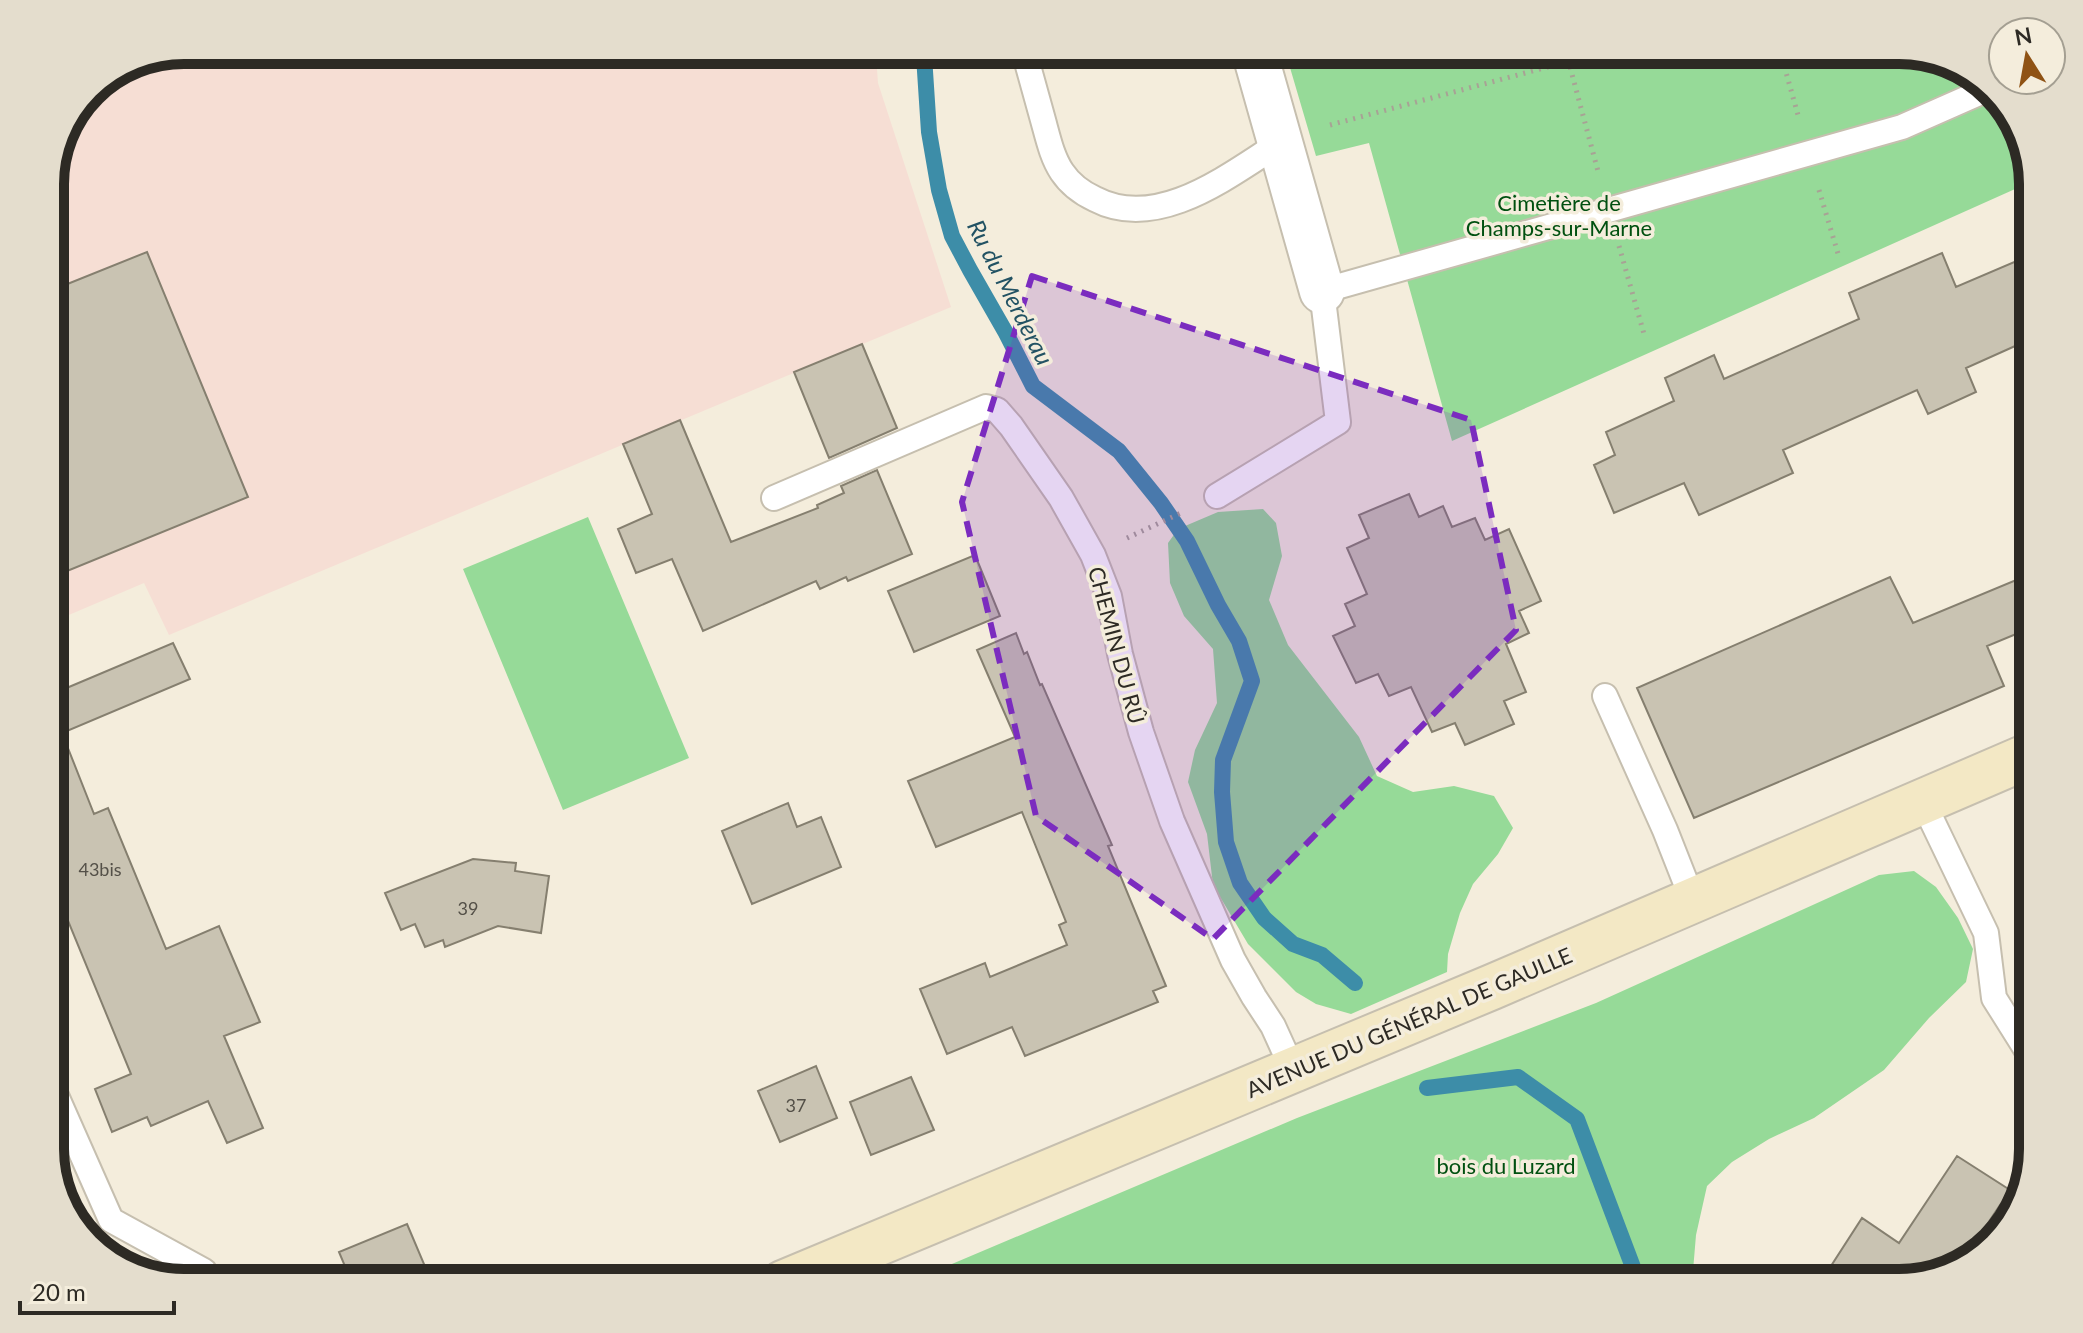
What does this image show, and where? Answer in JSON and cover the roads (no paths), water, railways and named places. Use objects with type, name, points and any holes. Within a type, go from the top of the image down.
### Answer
[{"type":"main road","name":"AVENUE DU GÉNÉRAL DE GAULLE","points":[[817,1269],[1693,901],[2019,760]]},
{"type":"street","points":[[1258,64],[1322,291]]},
{"type":"lane","points":[[1028,64],[1053,153],[1062,173],[1084,194],[1120,208],[1161,206],[1204,191],[1280,143]]},
{"type":"lane","points":[[1217,496],[1338,422],[1322,291],[1902,127],[1977,94]]},
{"type":"lane","name":"CHEMIN DU RÛ","points":[[774,498],[986,407],[997,410],[1061,498],[1093,555],[1109,596],[1120,654],[1141,732],[1172,821],[1233,960],[1273,1026],[1293,1070]]},
{"type":"lane","points":[[1605,696],[1693,901]]},
{"type":"lane","points":[[1923,802],[1986,933],[1994,998],[2019,1038]]},
{"type":"lane","points":[[64,1114],[111,1220],[200,1269]]},
{"type":"waterway","name":"Ru du Merderau","points":[[925,64],[929,132],[939,190],[952,236],[1033,386],[1119,451],[1187,541],[1239,641],[1252,681],[1223,760],[1222,792],[1226,842],[1240,883],[1264,918],[1293,944],[1322,955],[1355,983]]},
{"type":"waterway","name":"Ru du Merderau","points":[[1427,1088],[1518,1077],[1577,1119],[1634,1269]]},
{"type":"park label","name":"Cimetière de Champs-sur-Marne","points":[[1559,214]]},
{"type":"park label","name":"bois du Luzard","points":[[1506,1165]]}]
